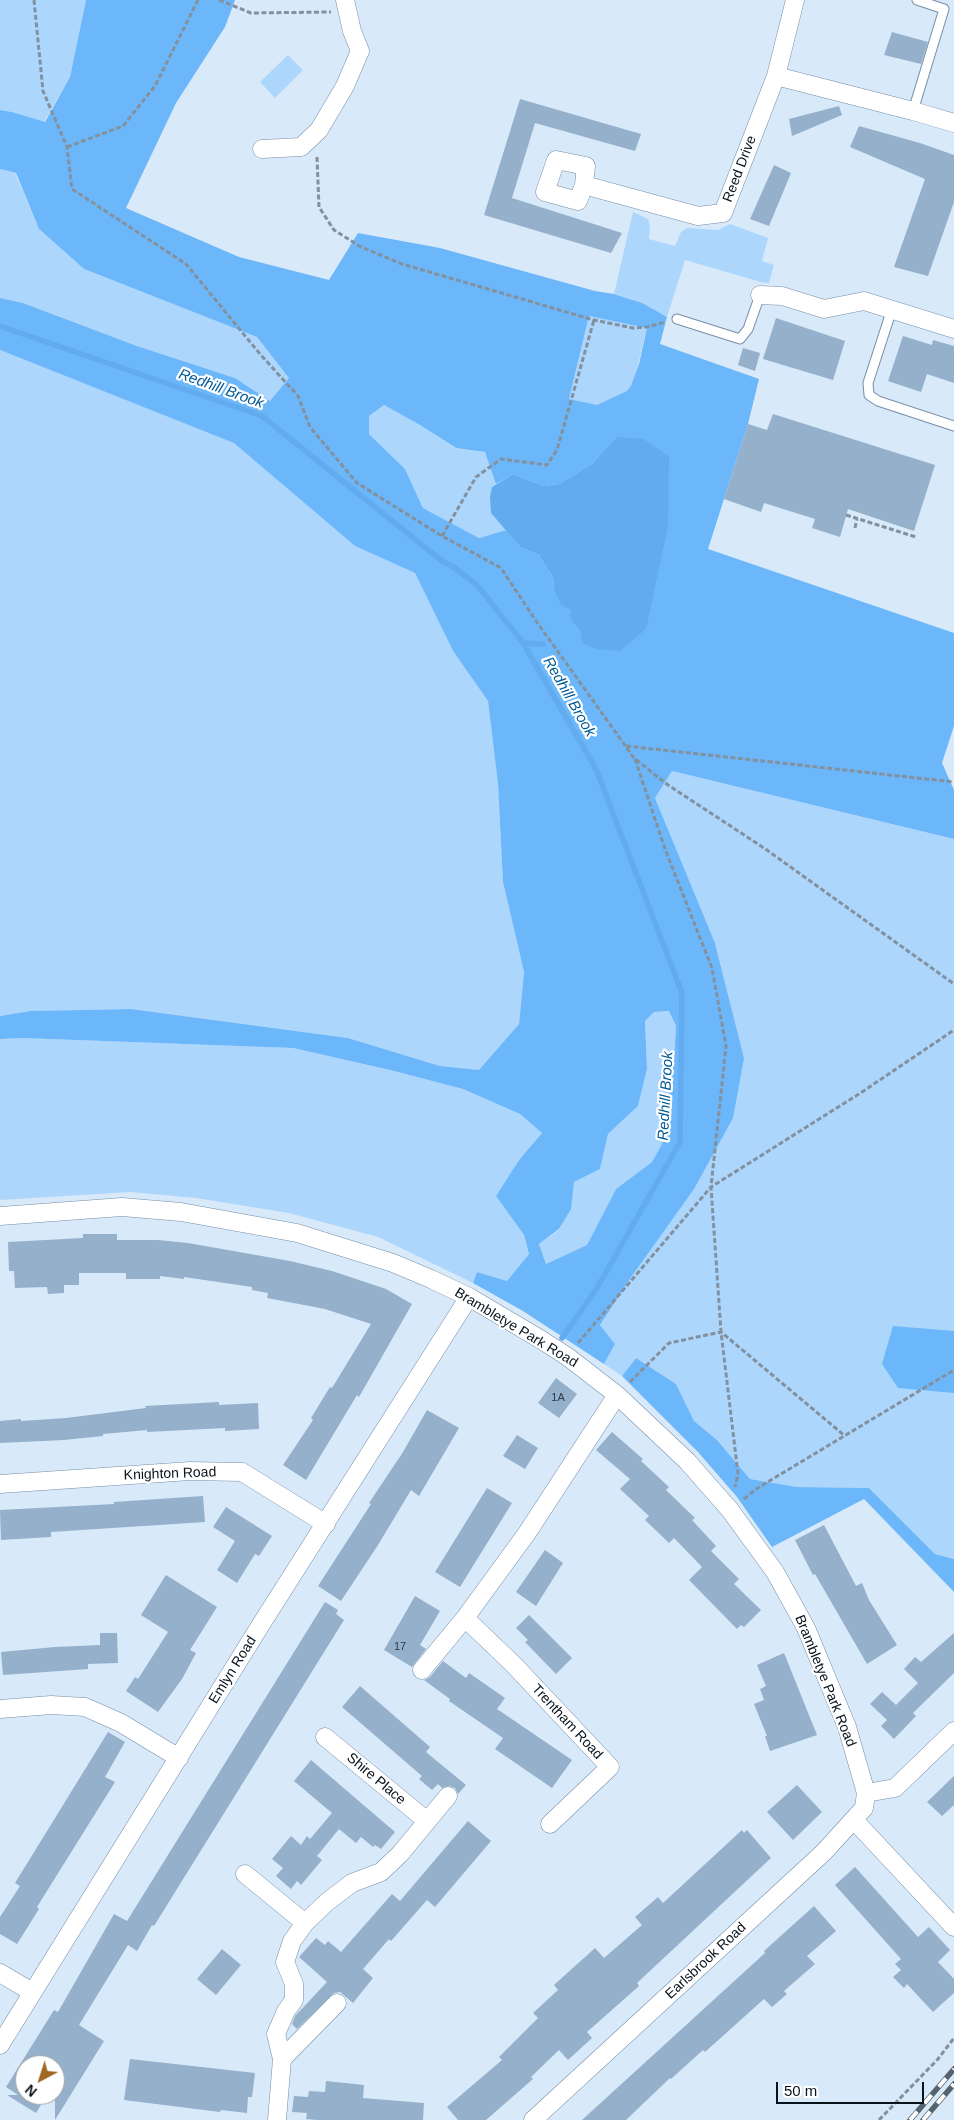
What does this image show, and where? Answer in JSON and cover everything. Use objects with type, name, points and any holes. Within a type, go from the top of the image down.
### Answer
[{"type":"street","name":"Reed Drive","points":[[584,185],[698,216],[723,213],[776,76],[795,0]]},
{"type":"street","points":[[262,149],[301,147],[319,130],[345,86],[360,51],[346,6]]},
{"type":"street","points":[[776,76],[954,123]]},
{"type":"street","points":[[760,295],[782,296],[824,309],[860,301],[954,329]]},
{"type":"street","name":"Brambletye Park Road","points":[[0,1216],[122,1207],[180,1212],[297,1233],[393,1263],[469,1298],[568,1357],[617,1395],[687,1461],[730,1510],[775,1572],[806,1628],[847,1726],[866,1793]]},
{"type":"street","name":"Emlyn Road","points":[[0,2045],[260,1626],[469,1298]]},
{"type":"street","points":[[422,1670],[465,1618],[527,1532],[617,1395]]},
{"type":"street","name":"Knighton Road","points":[[0,1484],[190,1471],[242,1472],[326,1524]]},
{"type":"street","name":"Trentham Road","points":[[465,1618],[514,1665],[610,1767],[550,1824]]},
{"type":"street","points":[[0,1709],[51,1705],[85,1707],[121,1723],[179,1758]]},
{"type":"street","points":[[866,1793],[894,1788],[954,1731]]},
{"type":"street","name":"Shire Place","points":[[325,1737],[427,1822]]},
{"type":"street","name":"Earlsbrook Road","points":[[533,2120],[824,1852],[864,1808],[866,1793]]},
{"type":"street","points":[[277,2120],[282,2059],[276,2034],[286,2011],[294,2000],[294,1984],[285,1962],[292,1941],[305,1923],[327,1902],[352,1883],[381,1872],[400,1854],[448,1796]]},
{"type":"street","points":[[854,1820],[954,1927]]},
{"type":"street","points":[[245,1874],[305,1923]]},
{"type":"street","points":[[0,1973],[32,1992]]},
{"type":"street","points":[[282,2059],[337,2003]]},
{"type":"lane","points":[[913,111],[944,9],[917,0]]},
{"type":"lane","points":[[677,319],[742,338],[748,329],[760,295]]},
{"type":"lane","points":[[892,309],[868,383],[869,395],[878,401],[954,426]]},
{"type":"path","points":[[34,0],[42,92],[67,147],[72,189],[186,264],[260,354],[298,396],[310,426],[357,483],[442,536],[501,568],[536,621],[634,758],[665,850],[712,968],[726,1046],[711,1186],[721,1332],[738,1474],[730,1510]]},
{"type":"path","points":[[67,147],[123,126],[155,86],[198,0]]},
{"type":"path","points":[[219,0],[251,13],[346,6]]},
{"type":"path","points":[[319,130],[317,156],[319,207],[334,230],[361,247],[402,264],[594,320],[640,328],[677,319]]},
{"type":"path","points":[[442,536],[476,477],[501,459],[547,465],[557,450],[594,320]]},
{"type":"path","points":[[846,515],[916,537]]},
{"type":"path","points":[[855,528],[857,519]]},
{"type":"path","points":[[626,746],[954,782]]},
{"type":"path","points":[[634,758],[668,785],[764,848],[954,984]]},
{"type":"path","points":[[584,1334],[641,1270],[711,1186],[859,1094],[954,1030]]},
{"type":"path","points":[[617,1395],[669,1344],[721,1332]]},
{"type":"path","points":[[721,1332],[845,1436]]},
{"type":"path","points":[[730,1510],[756,1489],[954,1370]]},
{"type":"path","points":[[879,2120],[938,2059],[954,2038]]},
{"type":"shaded area","points":[[0,0],[86,0],[70,77],[44,122],[0,110]]},
{"type":"shaded area","points":[[86,0],[235,0],[225,27],[176,103],[126,208],[239,257],[329,280],[358,233],[440,248],[642,303],[667,317],[660,344],[759,379],[748,424],[708,549],[954,633],[954,726],[942,763],[954,790],[954,839],[672,771],[655,798],[715,943],[744,1058],[733,1118],[694,1189],[634,1273],[600,1325],[615,1344],[604,1364],[523,1311],[473,1283],[477,1272],[507,1281],[529,1254],[524,1235],[496,1196],[519,1160],[542,1133],[520,1114],[463,1089],[293,1048],[22,1038],[0,1039],[0,1016],[30,1011],[131,1009],[348,1038],[440,1066],[479,1070],[519,1024],[524,972],[503,882],[498,784],[488,701],[453,651],[415,573],[355,546],[234,443],[0,350],[0,298],[23,303],[137,346],[235,378],[270,401],[289,378],[257,337],[84,269],[39,229],[16,173],[0,169],[0,110],[45,122],[70,77]],"holes":[[[589,316],[647,328],[639,364],[631,386],[627,391],[597,405],[569,399]],[[384,405],[456,448],[485,452],[496,484],[513,474],[544,486],[559,484],[592,464],[616,437],[586,645],[580,631],[574,625],[571,610],[554,589],[553,578],[539,555],[521,548],[506,530],[479,538],[423,508],[405,469],[369,434],[369,416]],[[669,1011],[676,1026],[674,1061],[668,1098],[669,1131],[652,1162],[616,1189],[587,1245],[546,1264],[539,1244],[559,1229],[571,1209],[574,1182],[600,1169],[608,1134],[638,1106],[647,1069],[645,1021],[654,1012]]]},
{"type":"shaded area","points":[[288,55],[303,70],[275,98],[260,82]]},
{"type":"shaded area","points":[[0,169],[15,173],[39,229],[84,269],[257,337],[290,378],[270,401],[235,378],[137,346],[23,303],[0,298]]},
{"type":"shaded area","points":[[633,212],[648,219],[650,226],[649,239],[675,246],[681,232],[687,228],[718,230],[730,224],[768,238],[762,261],[774,265],[769,283],[685,260],[667,317],[631,299],[614,294]]},
{"type":"shaded area","points":[[589,316],[647,327],[635,378],[592,464],[559,484],[569,399]]},
{"type":"shaded area","points":[[0,350],[235,443],[355,546],[415,573],[453,651],[488,701],[498,784],[503,882],[524,972],[519,1024],[479,1070],[440,1066],[348,1038],[131,1009],[30,1011],[0,1016]]},
{"type":"shaded area","points":[[384,405],[420,425],[455,448],[486,452],[496,484],[492,487],[491,513],[506,530],[479,538],[423,508],[405,469],[369,434],[369,416]]},
{"type":"shaded area","points":[[616,437],[643,439],[669,456],[668,526],[646,629],[620,651],[597,649],[583,644],[580,631],[574,625],[570,615],[571,610],[561,605],[554,589],[553,578],[539,555],[521,548],[491,513],[490,497],[492,487],[513,474],[544,486],[559,484],[592,464]]},
{"type":"shaded area","points":[[672,771],[954,839],[954,1559],[935,1554],[869,1488],[797,1487],[750,1479],[717,1440],[694,1421],[676,1384],[636,1358],[622,1376],[604,1364],[615,1344],[600,1325],[634,1273],[744,1058],[715,943],[655,798]]},
{"type":"shaded area","points":[[669,1011],[676,1026],[674,1061],[668,1098],[669,1131],[652,1162],[616,1189],[587,1245],[546,1264],[539,1244],[559,1230],[570,1209],[574,1182],[600,1169],[608,1134],[638,1106],[647,1069],[645,1021],[654,1012]]},
{"type":"shaded area","points":[[22,1038],[293,1048],[463,1089],[520,1114],[542,1133],[519,1160],[496,1196],[524,1235],[529,1254],[507,1281],[477,1272],[473,1283],[378,1237],[289,1213],[196,1198],[130,1192],[0,1200],[0,1039]]},
{"type":"shaded area","points":[[893,1326],[954,1331],[954,1393],[898,1388],[882,1364]]},
{"type":"shaded area","points":[[636,1358],[676,1384],[694,1421],[717,1440],[750,1479],[797,1487],[869,1488],[935,1554],[954,1559],[954,1592],[864,1499],[772,1547],[737,1497],[698,1452],[622,1376]]},
{"type":"building","points":[[892,32],[928,42],[921,64],[884,55]]},
{"type":"building","points":[[520,99],[641,134],[635,151],[535,123],[512,198],[622,233],[611,253],[484,215]]},
{"type":"building","points":[[839,106],[842,115],[792,136],[789,119]]},
{"type":"building","points":[[859,126],[920,143],[954,155],[954,202],[928,276],[894,267],[925,179],[850,147]]},
{"type":"building","points":[[774,165],[791,173],[769,226],[750,219]]},
{"type":"building","points":[[776,318],[845,341],[833,380],[763,359]]},
{"type":"building","points":[[903,336],[932,345],[933,340],[954,346],[954,383],[927,374],[921,392],[888,381]]},
{"type":"building","points":[[743,348],[760,353],[755,371],[738,365]]},
{"type":"building","points":[[773,414],[935,465],[914,531],[848,509],[840,537],[812,528],[815,519],[764,503],[761,512],[724,499],[748,424],[767,430]]},
{"type":"building","points":[[83,1234],[117,1234],[117,1240],[158,1240],[188,1243],[290,1261],[332,1271],[386,1289],[412,1304],[359,1397],[357,1395],[306,1480],[283,1465],[313,1420],[311,1418],[330,1387],[332,1388],[371,1324],[325,1309],[267,1298],[268,1293],[252,1290],[252,1287],[184,1277],[184,1279],[160,1276],[160,1279],[126,1279],[126,1273],[79,1273],[79,1285],[64,1285],[64,1293],[48,1294],[47,1287],[15,1288],[14,1271],[9,1271],[8,1242],[83,1238]]},
{"type":"building","points":[[556,1378],[577,1394],[559,1418],[538,1403]]},
{"type":"building","points":[[219,1402],[219,1405],[258,1403],[259,1429],[225,1431],[225,1428],[147,1432],[147,1430],[64,1440],[0,1443],[0,1421],[66,1418],[146,1408],[145,1406]]},
{"type":"building","points":[[427,1410],[459,1428],[419,1496],[411,1490],[341,1601],[318,1586],[371,1504],[369,1503],[403,1452]]},
{"type":"building","points":[[612,1432],[643,1459],[641,1461],[669,1487],[666,1490],[695,1518],[692,1520],[716,1546],[711,1551],[739,1579],[734,1584],[761,1610],[744,1627],[741,1625],[737,1629],[689,1580],[702,1567],[674,1538],[669,1543],[645,1520],[649,1516],[620,1489],[630,1479],[596,1450]]},
{"type":"building","points":[[517,1435],[538,1448],[525,1469],[503,1456]]},
{"type":"building","points":[[487,1488],[512,1503],[460,1587],[435,1572]]},
{"type":"building","points":[[203,1496],[205,1522],[51,1532],[51,1537],[1,1540],[0,1510],[114,1504],[114,1502]]},
{"type":"building","points":[[226,1507],[272,1536],[259,1556],[255,1554],[237,1583],[217,1570],[235,1541],[213,1527]]},
{"type":"building","points":[[824,1525],[856,1586],[862,1583],[869,1600],[897,1645],[867,1664],[815,1574],[813,1575],[795,1540]]},
{"type":"building","points":[[545,1550],[563,1563],[536,1606],[516,1592]]},
{"type":"building","points":[[166,1575],[217,1607],[190,1650],[196,1653],[182,1679],[158,1712],[126,1691],[135,1677],[138,1679],[168,1632],[141,1615]]},
{"type":"building","points":[[415,1596],[440,1611],[420,1645],[426,1649],[412,1667],[384,1650]]},
{"type":"building","points":[[325,1602],[338,1610],[336,1614],[344,1620],[154,1926],[152,1925],[137,1951],[128,1945],[79,2025],[104,2041],[65,2104],[65,2055],[26,2055],[54,2010],[58,2012],[114,1914],[127,1921]]},
{"type":"building","points":[[529,1615],[572,1658],[556,1674],[525,1642],[528,1640],[516,1628]]},
{"type":"building","points":[[100,1633],[117,1633],[118,1663],[88,1664],[88,1669],[3,1675],[1,1652],[100,1645]]},
{"type":"building","points":[[954,1633],[954,1673],[913,1713],[916,1716],[894,1739],[881,1726],[887,1720],[870,1704],[882,1692],[896,1705],[918,1683],[904,1669],[915,1657],[921,1662]]},
{"type":"building","points":[[784,1653],[817,1735],[770,1751],[765,1736],[767,1736],[754,1704],[764,1700],[760,1689],[766,1686],[757,1665]]},
{"type":"building","points":[[443,1661],[466,1678],[469,1673],[505,1698],[497,1709],[572,1760],[552,1788],[495,1749],[503,1738],[449,1701],[450,1699],[424,1680],[430,1677]]},
{"type":"building","points":[[360,1686],[430,1747],[426,1752],[466,1785],[458,1794],[455,1788],[449,1786],[442,1788],[438,1784],[432,1790],[419,1779],[422,1776],[342,1707]]},
{"type":"building","points":[[108,1732],[125,1742],[105,1777],[115,1782],[37,1907],[39,1909],[17,1944],[0,1934],[0,1917],[20,1886],[15,1883]]},
{"type":"building","points":[[311,1760],[395,1832],[381,1849],[375,1845],[373,1847],[361,1837],[356,1843],[339,1829],[317,1856],[322,1860],[301,1885],[297,1881],[291,1889],[276,1876],[283,1868],[272,1859],[291,1836],[301,1845],[307,1836],[310,1839],[332,1813],[294,1781]]},
{"type":"building","points":[[954,1776],[954,1805],[942,1816],[927,1802]]},
{"type":"building","points":[[797,1785],[822,1812],[793,1840],[767,1812]]},
{"type":"building","points":[[468,1821],[491,1841],[435,1907],[427,1900],[363,1969],[373,1978],[353,2003],[340,1992],[334,1993],[297,2029],[292,2024],[295,2016],[327,1982],[299,1957],[316,1938],[325,1945],[328,1941],[341,1952],[392,1894],[400,1901]]},
{"type":"building","points":[[742,1830],[744,1833],[747,1830],[771,1858],[637,1983],[639,1986],[587,2032],[592,2038],[568,2060],[559,2050],[531,2077],[533,2079],[486,2120],[458,2120],[447,2107],[502,2060],[499,2057],[538,2018],[533,2013],[558,1990],[554,1985],[595,1948],[604,1958],[642,1925],[635,1917],[658,1897],[663,1903]]},
{"type":"building","points":[[855,1867],[918,1937],[929,1927],[950,1950],[938,1962],[954,1979],[954,1993],[933,2012],[907,1984],[904,1988],[893,1977],[901,1970],[895,1964],[901,1959],[835,1885]]},
{"type":"building","points":[[814,1906],[836,1931],[807,1956],[815,1964],[784,1991],[787,1994],[772,2007],[764,1999],[705,2052],[703,2050],[670,2078],[626,2120],[582,2120],[765,1953],[764,1951]]},
{"type":"building","points":[[222,1949],[241,1965],[216,1995],[197,1979]]},
{"type":"building","points":[[130,2059],[255,2073],[252,2097],[248,2097],[247,2113],[221,2110],[220,2112],[124,2100]]},
{"type":"building","points":[[15,2073],[15,2093],[6,2087]]},
{"type":"building","points":[[326,2081],[364,2085],[363,2098],[424,2103],[423,2120],[317,2120],[306,2119],[307,2113],[292,2112],[294,2096],[308,2097],[309,2091],[325,2092]]},
{"type":"building","points":[[7,2095],[15,2095],[15,2100]]},
{"type":"building","points":[[23,2105],[41,2105],[36,2113]]},
{"type":"building","points":[[55,2105],[64,2105],[55,2120]]},
{"type":"waterway","name":"Redhill Brook","points":[[0,326],[262,416],[442,561],[455,568],[478,586],[523,643],[596,769],[682,993],[680,1142],[597,1288],[562,1338]]},
{"type":"waterway","points":[[523,643],[543,644]]},
{"type":"railway","points":[[910,2120],[954,2069]]},
{"type":"railway","points":[[923,2120],[954,2084]]}]
